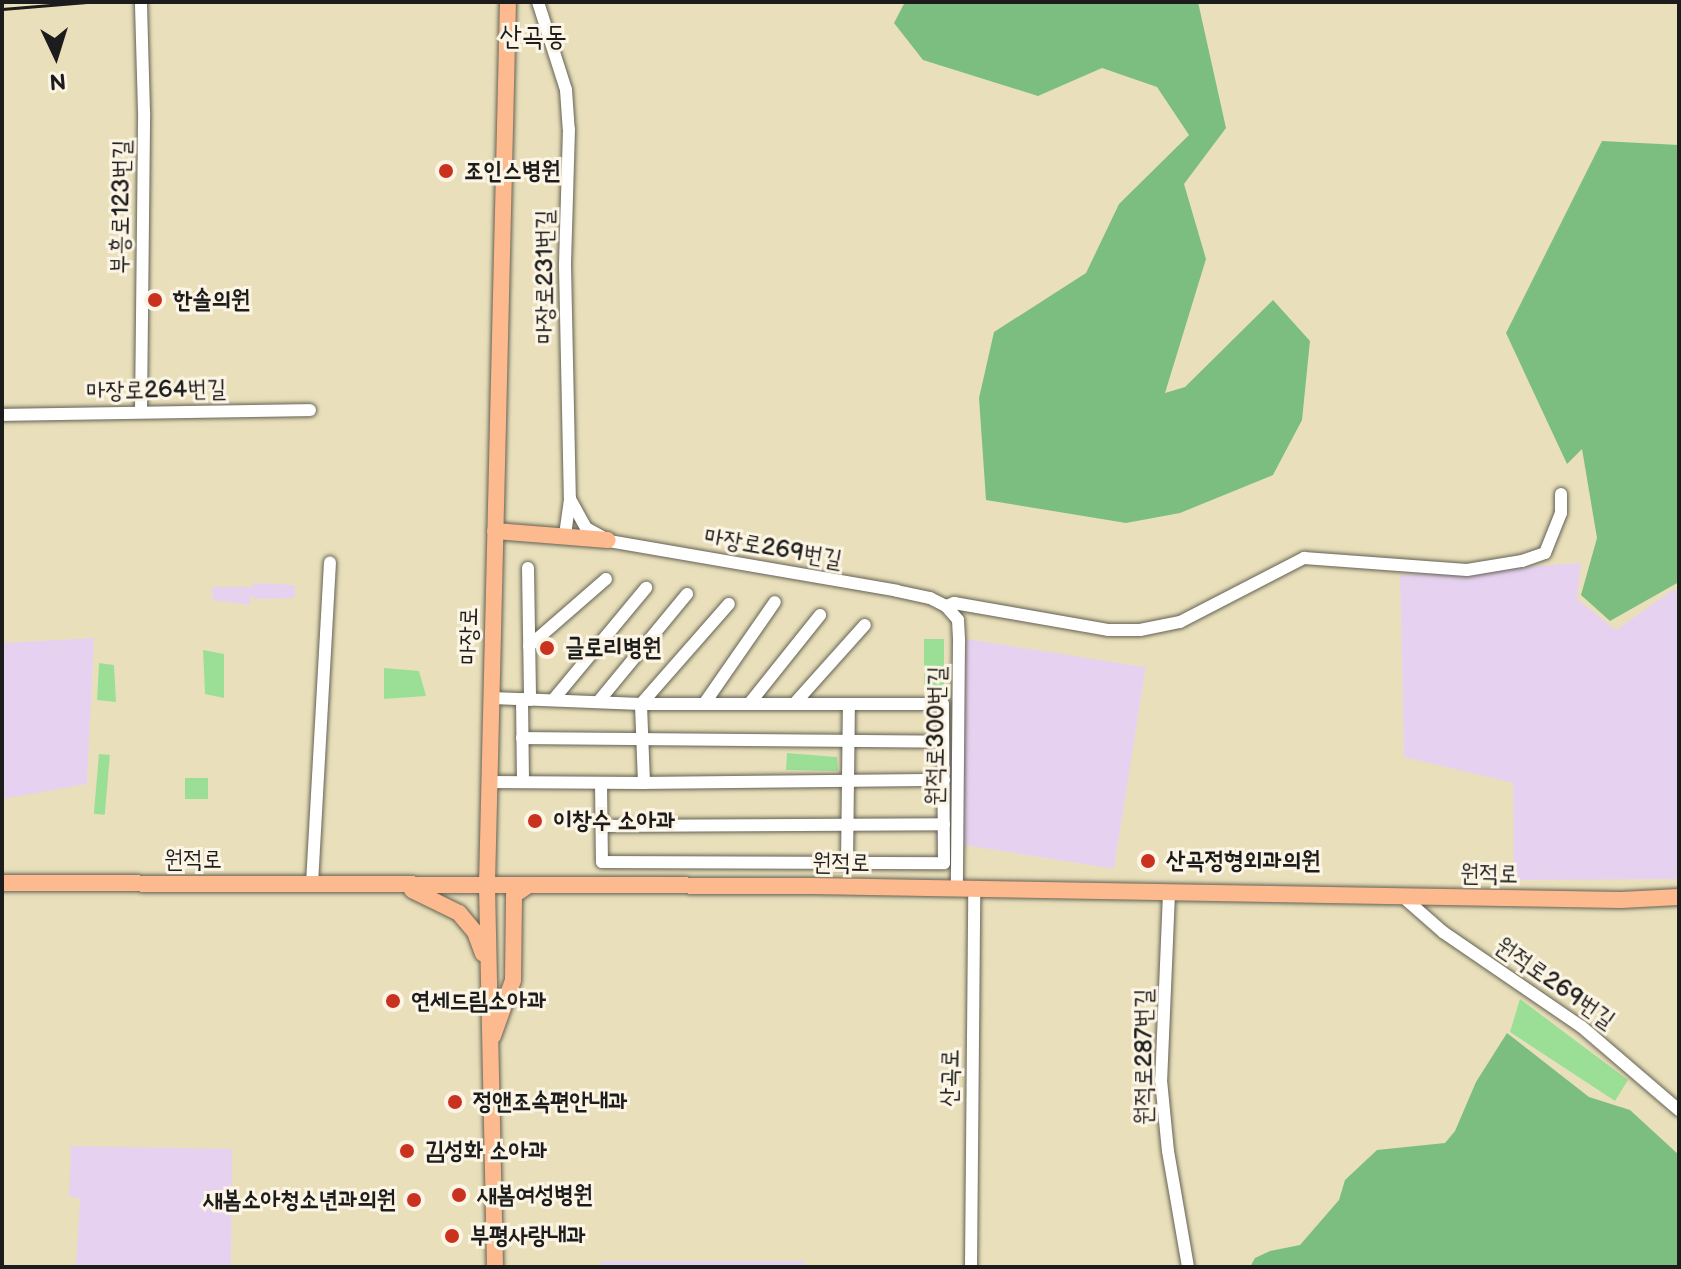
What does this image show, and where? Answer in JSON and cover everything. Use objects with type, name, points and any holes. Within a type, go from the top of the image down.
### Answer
[{"type":"main road","name":"마장로","points":[[495,1267],[487,885],[508,2]]},
{"type":"main road","points":[[495,531],[608,540]]},
{"type":"main road","name":"원적로","points":[[2,883],[965,889],[1621,900],[1679,897]]},
{"type":"main road","points":[[491,1039],[513,980],[514,895],[529,885]]},
{"type":"main road","points":[[403,886],[459,913],[475,932],[489,970]]},
{"type":"street","name":"부흥로123번길","points":[[141,2],[144,112],[141,412]]},
{"type":"street","name":"마장로231번길","points":[[538,2],[566,90],[569,129],[565,266],[570,499],[565,535]]},
{"type":"street","name":"마장로264번길","points":[[2,415],[310,410]]},
{"type":"street","points":[[946,606],[954,603],[1108,630],[1140,630],[1180,622],[1304,558],[1467,570],[1522,561],[1545,553],[1561,513],[1561,494]]},
{"type":"street","points":[[570,499],[586,528],[608,540]]},
{"type":"street","name":"마장로269번길","points":[[608,540],[930,598],[946,606]]},
{"type":"street","points":[[312,884],[330,563]]},
{"type":"street","points":[[523,782],[522,738],[529,646],[528,568]]},
{"type":"street","points":[[529,646],[606,579]]},
{"type":"street","points":[[553,700],[646,588]]},
{"type":"street","points":[[598,702],[687,594]]},
{"type":"street","points":[[704,704],[775,602]]},
{"type":"street","points":[[644,783],[641,704],[729,604]]},
{"type":"street","name":"원적로300번길","points":[[946,606],[958,620],[965,889]]},
{"type":"street","points":[[749,704],[820,615]]},
{"type":"street","points":[[794,704],[865,625]]},
{"type":"street","points":[[492,698],[641,704],[943,704],[944,863],[602,862],[601,783]]},
{"type":"street","points":[[847,862],[849,704]]},
{"type":"street","points":[[522,738],[943,742]]},
{"type":"street","points":[[490,782],[944,780]]},
{"type":"street","points":[[602,826],[944,824]]},
{"type":"street","name":"산곡로","points":[[965,889],[971,1267]]},
{"type":"street","name":"원적로287번길","points":[[1169,893],[1161,1080],[1168,1151],[1188,1267]]},
{"type":"street","name":"원적로269번길","points":[[1402,896],[1443,932],[1582,1027],[1679,1110]]},
{"type":"shaded area","points":[[1581,563],[1577,599],[1616,630],[1674,589],[1679,591],[1679,879],[1514,880],[1513,783],[1404,757],[1400,575]]},
{"type":"shaded area","points":[[254,583],[295,585],[295,598],[255,599],[250,595],[250,605],[213,600],[211,587],[253,587]]},
{"type":"shaded area","points":[[94,638],[87,784],[2,799],[2,643]]},
{"type":"shaded area","points":[[967,639],[1146,667],[1114,869],[935,840]]},
{"type":"shaded area","points":[[71,1146],[232,1149],[231,1267],[76,1267],[80,1199],[69,1196]]},
{"type":"shaded area","points":[[601,1261],[805,1261],[805,1267],[601,1267]]},
{"type":"green space","points":[[905,2],[1198,2],[1226,128],[1184,184],[1206,259],[1165,393],[1185,387],[1273,300],[1310,341],[1302,420],[1273,475],[1180,513],[1126,523],[986,500],[979,398],[994,332],[1086,273],[1119,204],[1189,135],[1157,87],[1102,68],[1038,96],[923,60],[894,23]]},
{"type":"green space","points":[[1602,141],[1679,145],[1679,582],[1610,621],[1581,595],[1597,538],[1582,449],[1567,464],[1506,333]]},
{"type":"green space","points":[[924,639],[944,639],[944,687],[924,687]]},
{"type":"green space","points":[[203,650],[224,654],[224,698],[205,694]]},
{"type":"green space","points":[[99,663],[114,665],[116,702],[97,700]]},
{"type":"green space","points":[[384,668],[419,671],[426,696],[384,699]]},
{"type":"green space","points":[[787,753],[837,757],[838,771],[786,770]]},
{"type":"green space","points":[[99,754],[110,755],[105,815],[94,814]]},
{"type":"green space","points":[[185,778],[208,778],[208,799],[185,799]]},
{"type":"green space","points":[[1520,999],[1628,1080],[1615,1101],[1510,1032]]},
{"type":"green space","points":[[1507,1033],[1589,1097],[1630,1110],[1679,1155],[1679,1267],[1250,1267],[1255,1258],[1270,1251],[1300,1245],[1339,1200],[1345,1180],[1377,1150],[1445,1143],[1455,1131],[1476,1082]]},
{"type":"railway","points":[[2,9],[87,2]]},
{"type":"place","name":"조인스병원","points":[[446,171]]},
{"type":"place","name":"한솔의원","points":[[155,300]]},
{"type":"place","name":"글로리병원","points":[[547,648]]},
{"type":"place","name":"이창수 소아과","points":[[535,821]]},
{"type":"place","name":"산곡정형외과의원","points":[[1148,861]]},
{"type":"place","name":"연세드림소아과","points":[[393,1001]]},
{"type":"place","name":"정앤조속편안내과","points":[[455,1102]]},
{"type":"place","name":"김성화 소아과","points":[[407,1151]]},
{"type":"place","name":"새봄여성병원","points":[[459,1195]]},
{"type":"place","name":"새봄소아청소년과의원","points":[[414,1200]]},
{"type":"place","name":"부평사랑내과","points":[[452,1236]]},
{"type":"district","name":"산곡동","points":[[533,37]]}]
